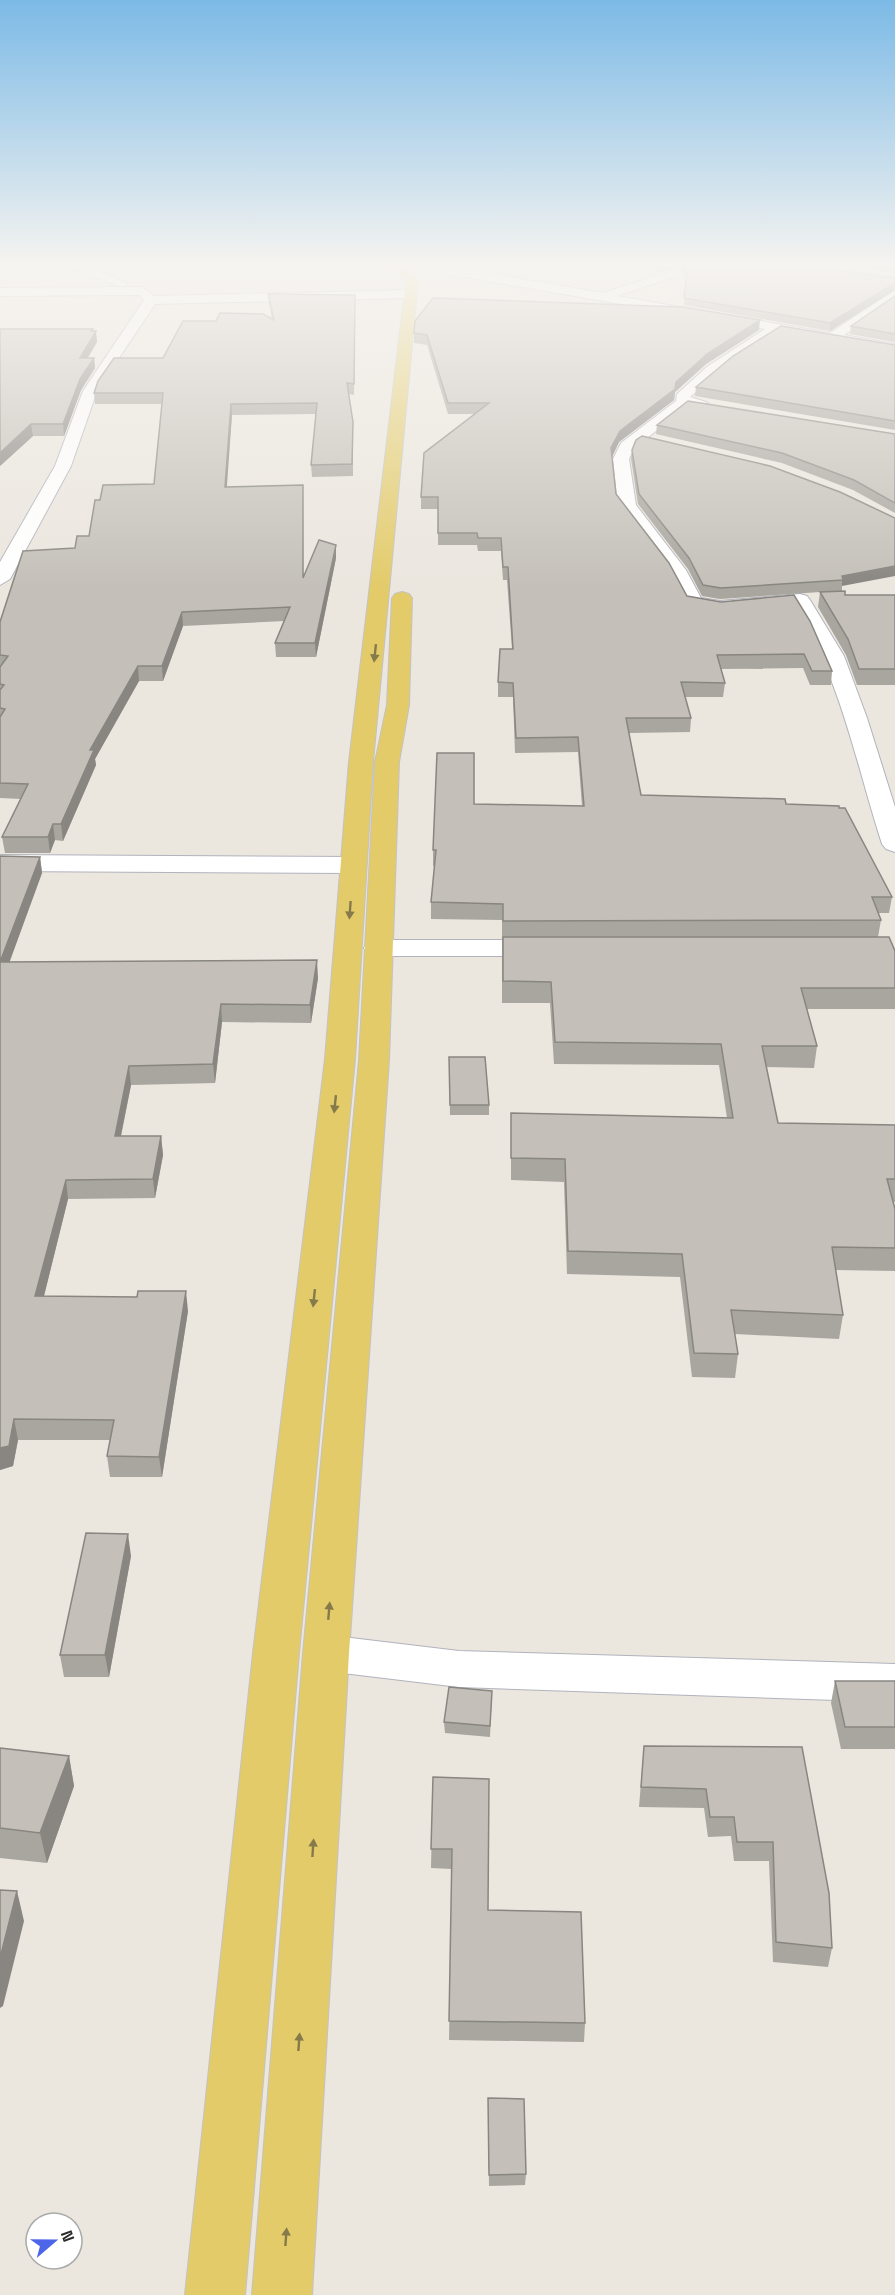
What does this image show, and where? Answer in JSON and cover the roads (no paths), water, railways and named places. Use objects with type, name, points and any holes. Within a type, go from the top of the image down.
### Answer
[{"type":"main road","points":[[282,2295],[326,1653],[374,1060],[387,762],[398,705],[402,461],[408,373]]},
{"type":"main road","points":[[215,2295],[276,1653],[340,1059],[361,762],[402,461]]},
{"type":"street","points":[[0,579],[63,466],[90,392],[101,373]]},
{"type":"street","points":[[684,402],[682,397],[708,373]]},
{"type":"street","points":[[715,407],[684,402],[627,446],[621,459],[627,506],[679,574],[693,603],[720,608],[822,598]]},
{"type":"street","points":[[638,437],[661,442]]},
{"type":"street","points":[[800,600],[823,630],[895,844]]},
{"type":"street","points":[[0,863],[353,864]]},
{"type":"street","points":[[378,948],[574,948]]},
{"type":"street","points":[[326,1653],[459,1669],[895,1683]]}]
